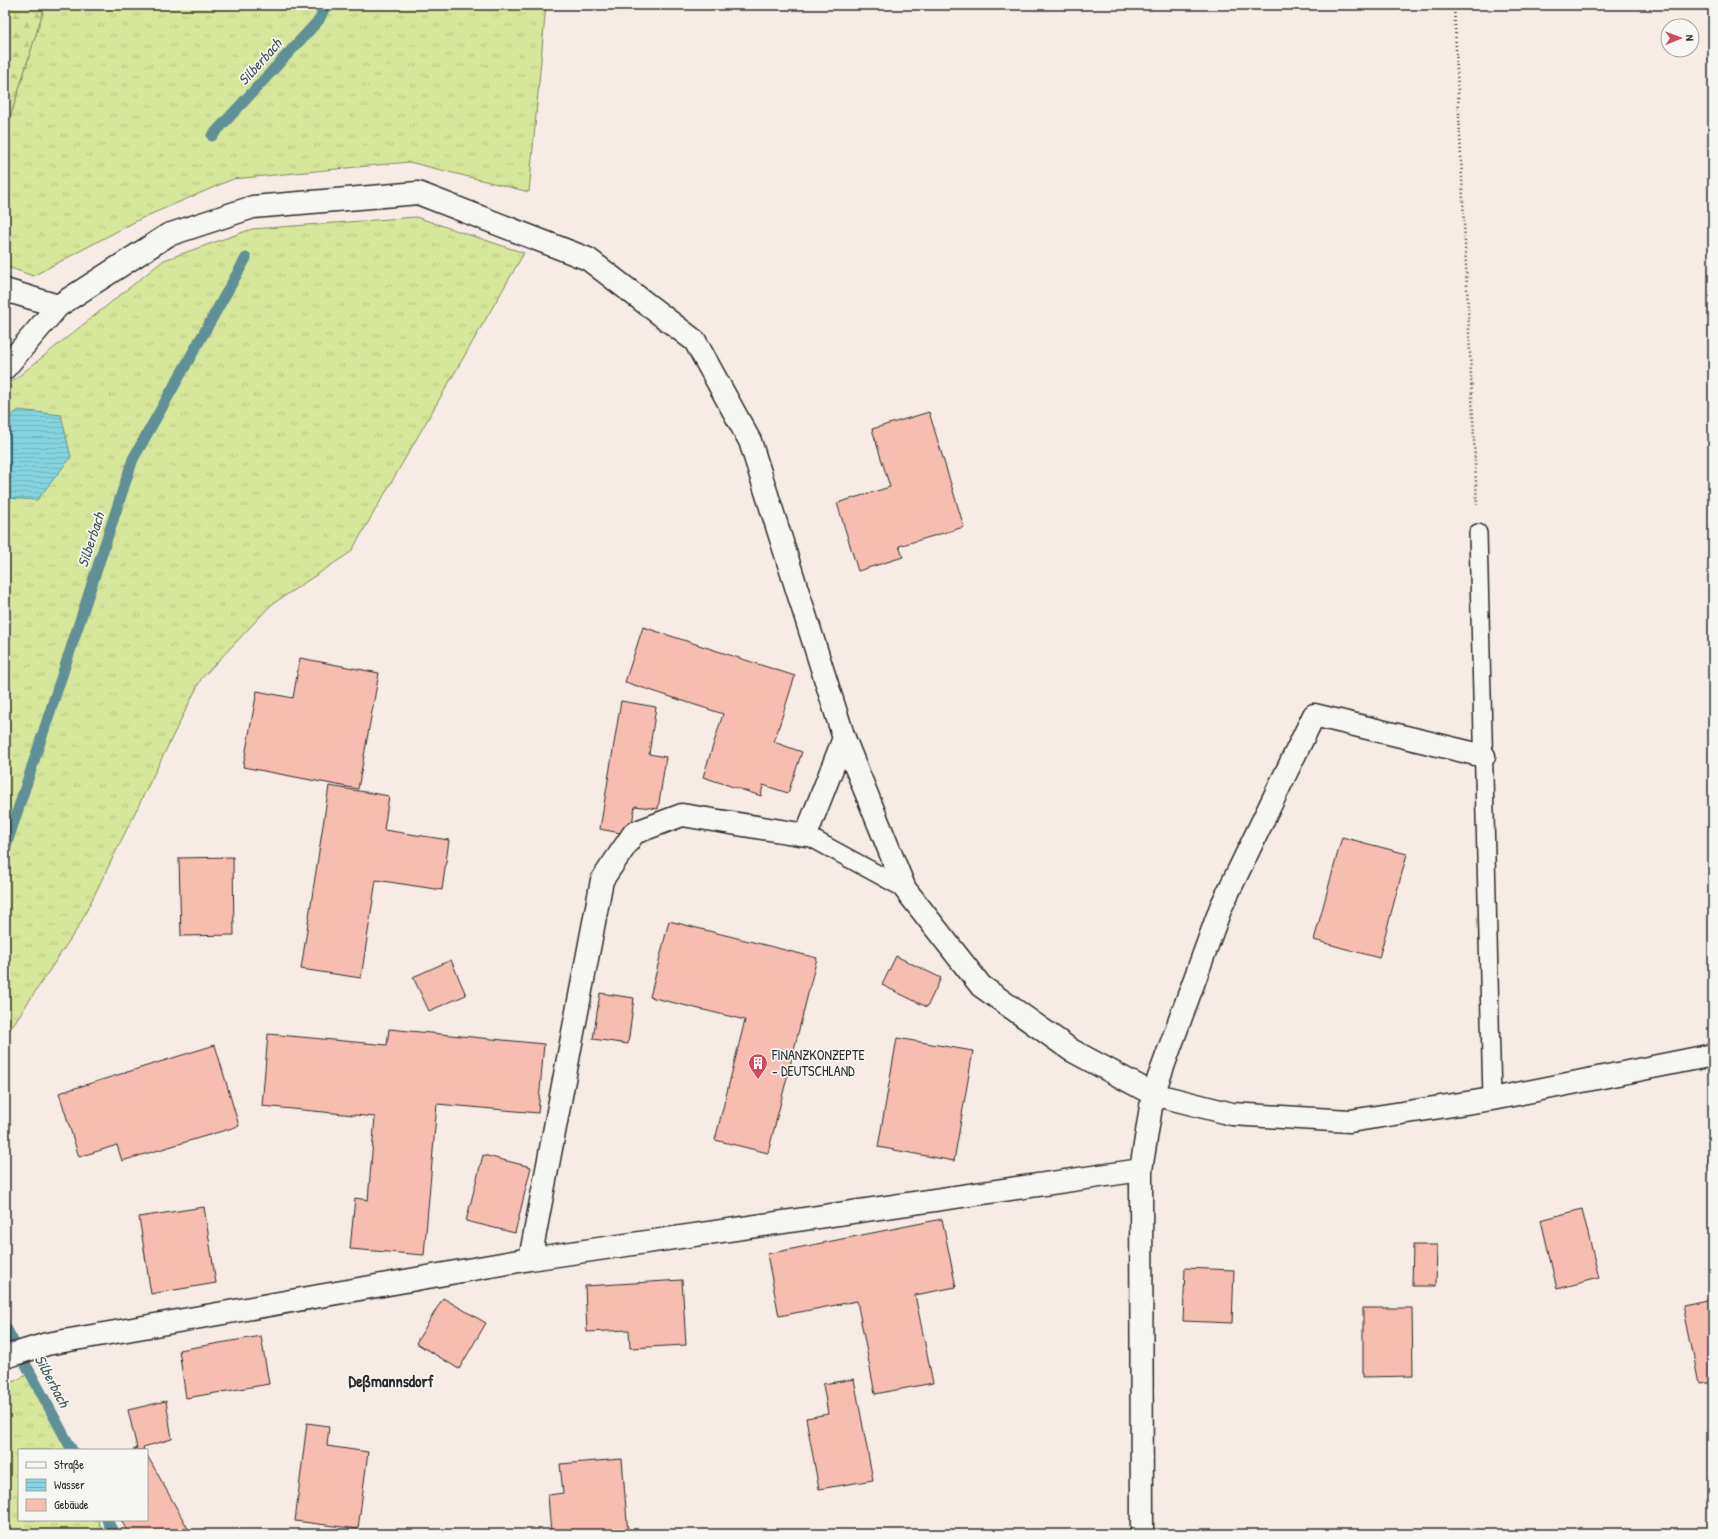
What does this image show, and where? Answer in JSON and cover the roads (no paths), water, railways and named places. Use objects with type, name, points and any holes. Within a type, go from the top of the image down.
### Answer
[{"type":"street","points":[[5,368],[58,306],[168,235],[253,207],[418,193],[588,259],[695,341],[750,441],[844,738],[905,889],[981,986],[1071,1050],[1153,1094],[1232,1114],[1350,1122],[1492,1099],[1713,1055]]},
{"type":"street","points":[[5,290],[58,306]]},
{"type":"street","points":[[1142,1534],[1140,1170],[1153,1094],[1221,908],[1314,714],[1484,756]]},
{"type":"street","points":[[530,1259],[602,880],[634,833],[682,815],[806,835],[844,738]]},
{"type":"street","points":[[5,1357],[47,1344],[530,1259],[1140,1170]]},
{"type":"lane","points":[[1478,533],[1492,1099]]},
{"type":"lane","points":[[806,835],[905,889]]},
{"type":"water","points":[[19,410],[61,415],[71,457],[37,500],[5,498],[5,420]]},
{"type":"waterway","name":"Silberbach","points":[[212,136],[319,20],[326,5]]},
{"type":"waterway","name":"Silberbach","points":[[5,849],[133,459],[246,258]]},
{"type":"waterway","name":"Silberbach","points":[[5,1326],[71,1449]]},
{"type":"waterway","name":"Silberbach","points":[[108,1521],[114,1534]]},
{"type":"place","name":"FINANZKONZEPTE - DEUTSCHLAND","points":[[758,1080]]},
{"type":"district","name":"Deßmannsdorf","points":[[391,1381]]}]
